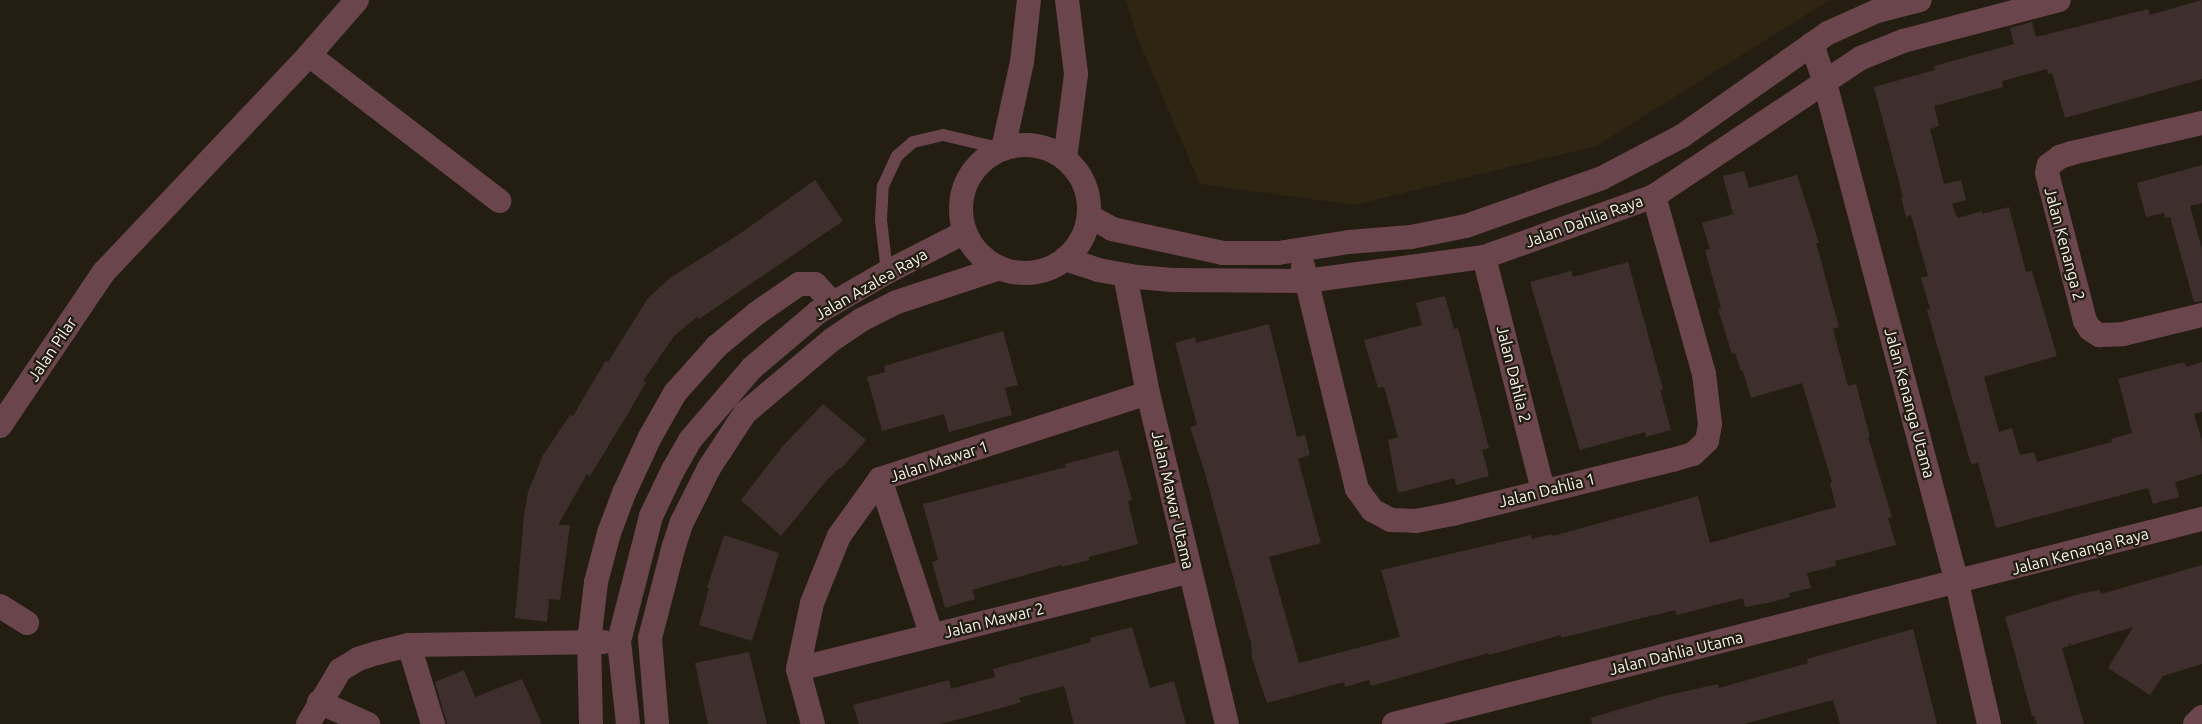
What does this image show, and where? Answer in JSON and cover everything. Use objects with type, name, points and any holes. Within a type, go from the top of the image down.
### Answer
[{"type":"street","name":"Jalan Pilar","points":[[0,426],[104,272],[309,55],[357,0]]},
{"type":"street","points":[[1003,149],[1022,62],[1029,0]]},
{"type":"street","points":[[1065,159],[1076,74],[1067,0]]},
{"type":"street","name":"Jalan Dahlia Raya","points":[[1089,216],[1112,229],[1223,253],[1299,250],[1349,242],[1411,237],[1466,226],[1602,178],[1682,136],[1828,33],[1877,11],[1920,0]]},
{"type":"street","name":"Jalan Dahlia Raya","points":[[1065,259],[1098,270],[1175,280],[1306,281],[1484,257],[1654,196],[1861,58],[1903,41],[2059,0]]},
{"type":"street","name":"Jalan Kenanga Utama","points":[[1812,44],[1826,83],[1957,583],[1989,724]]},
{"type":"street","points":[[309,55],[500,201]]},
{"type":"street","name":"Jalan Kenanga 2","points":[[2202,123],[2060,156],[2049,165],[2047,173],[2085,321],[2090,329],[2099,335],[2123,334],[2202,315]]},
{"type":"street","points":[[1019,145],[1036,146],[1065,159],[1084,185],[1089,216],[1077,246],[1065,259],[1051,267],[1034,272],[1017,273],[1000,268],[985,259],[973,247],[965,232],[961,216],[961,199],[966,183],[981,162],[1003,149],[1019,145]]},
{"type":"street","name":"Jalan Dahlia 1","points":[[1299,250],[1357,489],[1372,510],[1391,520],[1416,521],[1694,454],[1707,441],[1710,424],[1704,374],[1654,196]]},
{"type":"street","name":"Jalan Azalea Raya","points":[[628,724],[619,641],[651,516],[690,440],[752,369],[818,312],[886,272],[965,232]]},
{"type":"street","name":"Jalan Dahlia 2","points":[[1484,257],[1543,491]]},
{"type":"street","name":"Jalan Azalea Raya","points":[[657,724],[650,638],[682,522],[709,468],[745,413],[832,339],[861,320],[897,302],[1000,268]]},
{"type":"street","name":"Jalan Mawar Utama","points":[[1125,275],[1148,393],[1227,724]]},
{"type":"street","points":[[591,724],[589,642],[596,582],[609,533],[624,493],[650,437],[675,393],[717,346],[757,313],[799,284],[815,284],[833,303]]},
{"type":"street","name":"Jalan Mawar 1","points":[[813,724],[798,669],[812,603],[838,536],[880,479],[1148,393]]},
{"type":"street","points":[[880,479],[932,636]]},
{"type":"street","name":"Jalan Kenanga Raya","points":[[1957,583],[2202,519]]},
{"type":"street","name":"Jalan Mawar 2","points":[[798,669],[1190,571]]},
{"type":"street","name":"Jalan Dahlia Utama","points":[[1394,724],[1957,583]]},
{"type":"street","points":[[0,606],[27,623]]},
{"type":"street","points":[[308,724],[340,670],[358,659],[409,645],[589,642],[650,638]]},
{"type":"street","points":[[409,645],[433,724]]},
{"type":"street","points":[[319,702],[368,724]]},
{"type":"street","points":[[2195,724],[2202,717]]},
{"type":"lane","points":[[886,272],[881,220],[883,186],[897,156],[913,142],[944,135],[1003,149]]},
{"type":"shaded area","points":[[1126,0],[1830,0],[1596,146],[1354,205],[1200,184],[1137,36]]},
{"type":"building","points":[[2202,0],[2202,79],[2065,118],[2052,73],[2048,74],[2047,69],[2002,81],[2003,87],[1934,106],[1939,126],[1930,129],[1944,184],[1961,180],[1966,200],[1952,204],[1956,215],[1958,218],[2009,207],[2026,272],[2032,271],[2057,356],[1984,377],[1999,432],[2012,428],[2020,455],[2034,452],[2037,462],[2112,442],[2111,439],[2132,433],[2118,379],[2184,362],[2186,367],[2202,362],[2202,412],[2194,414],[2202,441],[2202,474],[2175,482],[2179,497],[2153,504],[2148,488],[1996,528],[1978,463],[1971,464],[1927,310],[1930,309],[1921,278],[1928,276],[1911,215],[1906,217],[1901,197],[1903,197],[1874,87],[1935,70],[1934,66],[2014,44],[2010,28],[2032,22],[2036,37],[2148,9],[2150,15]]},
{"type":"building","points":[[2202,165],[2202,203],[2190,206],[2202,249],[2202,301],[2194,302],[2170,217],[2165,218],[2164,213],[2146,217],[2137,183]]},
{"type":"building","points":[[1744,171],[1749,188],[1797,175],[1819,243],[1816,243],[1839,327],[1833,329],[1848,386],[1856,384],[1870,437],[1868,437],[1892,517],[1888,518],[1896,545],[1835,561],[1836,566],[1807,573],[1811,588],[1789,593],[1790,597],[1768,603],[1745,607],[1743,598],[1677,615],[1675,610],[1561,638],[1561,635],[1489,655],[1488,653],[1371,686],[1369,680],[1345,687],[1344,682],[1267,703],[1252,658],[1251,643],[1190,427],[1197,425],[1175,343],[1195,337],[1196,343],[1269,324],[1297,437],[1305,435],[1310,455],[1298,459],[1321,543],[1269,557],[1299,663],[1400,637],[1381,570],[1531,535],[1532,539],[1552,534],[1553,536],[1698,496],[1710,543],[1836,507],[1830,483],[1832,482],[1802,383],[1751,398],[1743,371],[1741,371],[1735,353],[1732,354],[1718,309],[1721,308],[1705,250],[1710,249],[1702,223],[1733,214],[1723,176]]},
{"type":"building","points":[[815,180],[843,221],[699,319],[697,317],[674,336],[643,381],[646,382],[629,412],[590,476],[587,474],[558,525],[570,525],[560,600],[549,599],[547,622],[515,618],[524,515],[528,492],[543,455],[570,415],[573,416],[606,360],[608,362],[648,298],[670,278],[738,235]]},
{"type":"building","points":[[1628,262],[1663,389],[1660,390],[1671,430],[1646,437],[1645,432],[1580,450],[1530,282],[1571,271],[1573,277]]},
{"type":"building","points":[[1445,296],[1454,329],[1458,328],[1489,448],[1482,450],[1489,476],[1456,485],[1454,478],[1398,493],[1388,440],[1398,437],[1384,387],[1378,388],[1364,340],[1422,325],[1416,303]]},
{"type":"building","points":[[1003,331],[1018,385],[1005,388],[1012,415],[949,432],[944,414],[882,431],[867,377],[885,372],[884,366]]},
{"type":"building","points":[[823,404],[866,440],[841,469],[839,468],[828,479],[781,536],[741,500],[782,447]]},
{"type":"building","points":[[1118,450],[1132,500],[1128,501],[1138,544],[1089,557],[1089,560],[1062,567],[1061,565],[972,590],[975,599],[945,608],[932,562],[938,560],[923,504],[1066,467],[1065,464]]},
{"type":"building","points":[[724,535],[779,553],[752,641],[699,625],[709,588],[707,588]]},
{"type":"building","points":[[2202,565],[2202,664],[2163,676],[2150,695],[2108,668],[2133,627],[2072,645],[2069,643],[2069,646],[2062,648],[2084,724],[2037,724],[2032,716],[2005,617],[2079,594],[2100,590],[2101,594]]},
{"type":"building","points":[[1132,627],[1150,688],[1174,681],[1186,724],[1074,724],[1064,686],[1019,698],[1021,702],[940,724],[859,724],[853,705],[949,680],[951,689],[995,677],[993,669],[1091,642],[1090,638]]},
{"type":"building","points":[[1913,629],[1937,724],[1840,724],[1833,700],[1744,724],[1592,724],[1591,718],[1664,696],[1718,684],[1719,688],[1808,663],[1807,659]]},
{"type":"building","points":[[749,652],[767,724],[708,724],[695,663]]},
{"type":"building","points":[[464,670],[475,697],[522,679],[542,724],[447,724],[435,682]]}]
